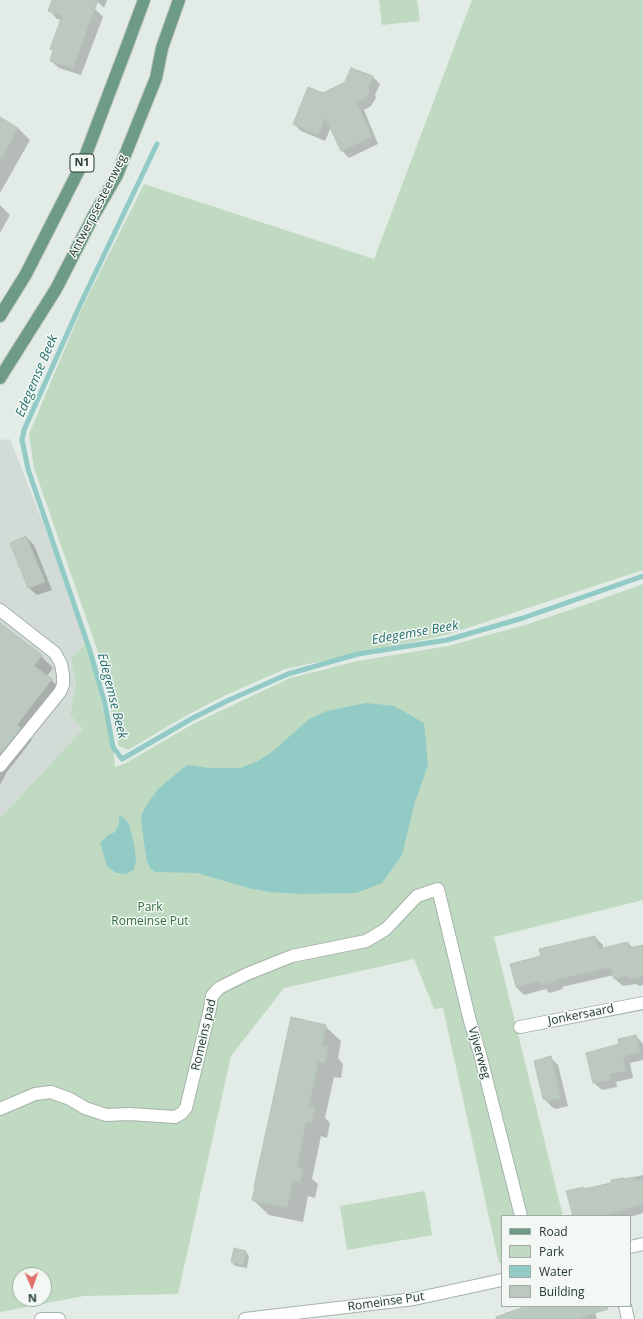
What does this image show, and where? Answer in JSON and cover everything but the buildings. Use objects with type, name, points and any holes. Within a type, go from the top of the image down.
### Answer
[{"type":"main road","name":"N1","points":[[0,316],[26,274],[83,162],[144,0]]},
{"type":"main road","name":"Antwerpsesteenweg","points":[[0,378],[56,289],[94,215],[117,175],[156,78],[162,48],[179,0]]},
{"type":"street","points":[[0,610],[56,653],[61,664],[63,675],[60,692],[0,766]]},
{"type":"street","name":"Romeins pad","points":[[0,1110],[36,1094],[51,1092],[70,1099],[85,1108],[106,1115],[129,1114],[175,1117],[182,1113],[186,1108],[212,996],[219,988],[247,974],[292,956],[366,941],[386,929],[417,896],[438,889]]},
{"type":"street","name":"Vijverweg","points":[[438,889],[470,1021],[480,1054],[521,1215]]},
{"type":"street","name":"Jonkersaard","points":[[520,1027],[643,1003]]},
{"type":"street","points":[[631,1248],[643,1244]]},
{"type":"street","name":"Romeinse Put","points":[[245,1319],[414,1299],[501,1280]]},
{"type":"street","points":[[625,1307],[628,1319]]},
{"type":"street","points":[[41,1319],[58,1319]]},
{"type":"shaded area","points":[[10,439],[52,546],[86,643],[71,658],[76,683],[70,715],[83,729],[0,817],[0,440]]},
{"type":"green space","points":[[379,0],[417,0],[420,21],[382,25]]},
{"type":"green space","points":[[472,0],[643,0],[643,570],[446,635],[285,669],[226,695],[189,714],[128,750],[119,746],[97,649],[34,468],[29,434],[82,308],[144,184],[374,259]]},
{"type":"green space","name":"Park Romeinse Put","points":[[643,584],[643,900],[494,937],[563,1215],[501,1215],[501,1263],[499,1263],[443,1008],[434,1009],[414,959],[284,988],[231,1056],[178,1294],[84,1296],[52,1302],[52,1267],[12,1267],[12,1307],[26,1307],[0,1312],[0,817],[83,729],[70,715],[76,683],[71,658],[86,643],[114,752],[115,767],[126,763],[193,724],[290,678],[358,661],[448,646],[525,625]]},
{"type":"green space","points":[[425,1191],[432,1235],[347,1250],[340,1206]]},
{"type":"water","points":[[366,703],[394,706],[424,723],[428,765],[415,802],[402,855],[382,883],[356,893],[300,894],[252,889],[197,873],[155,872],[150,868],[147,861],[141,816],[158,789],[187,765],[209,768],[240,768],[258,761],[272,752],[309,719],[327,711]]},
{"type":"water","points":[[119,816],[123,817],[129,824],[136,860],[134,870],[126,874],[116,873],[107,866],[100,843],[108,835],[115,832],[119,823]]},
{"type":"waterway","name":"Edegemse Beek","points":[[157,144],[80,305],[24,430],[22,440],[28,469],[90,651],[105,704],[113,747],[122,759],[193,718],[229,700],[288,674],[358,654],[447,640],[523,618],[643,576]]}]
